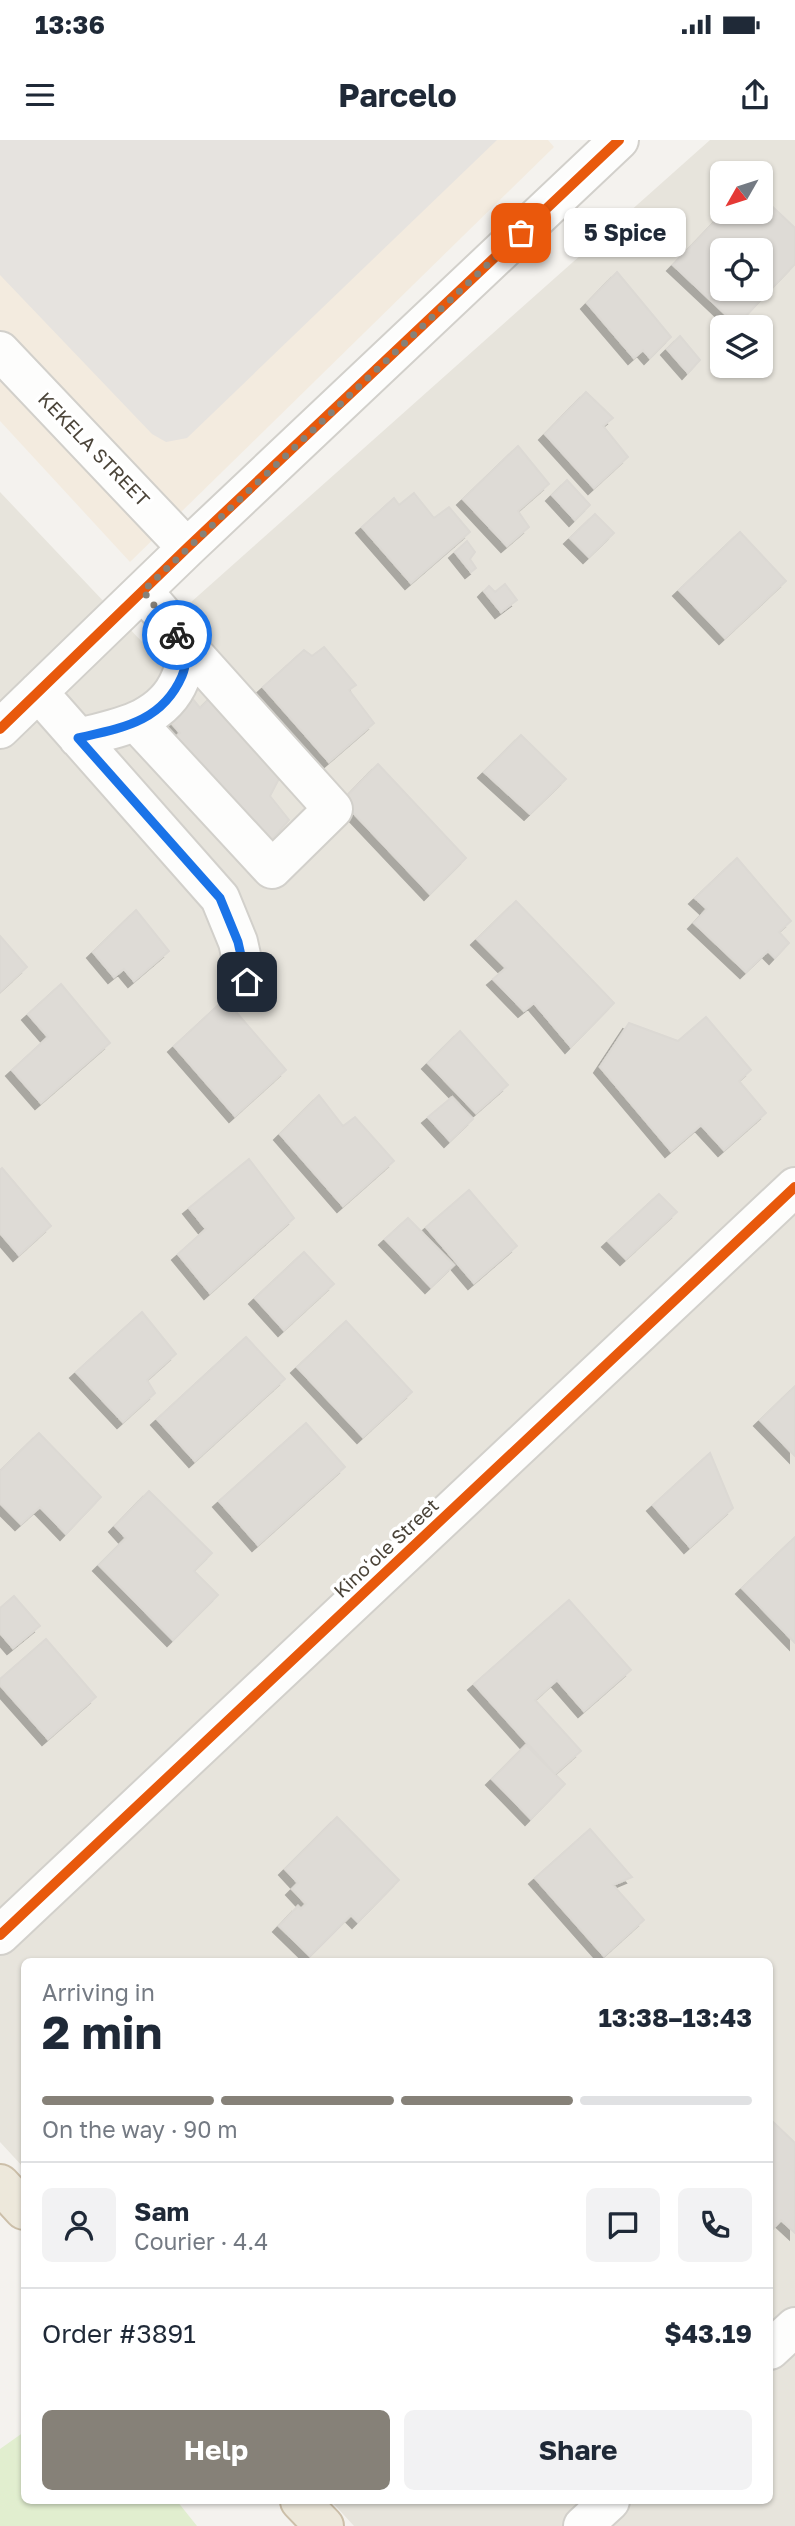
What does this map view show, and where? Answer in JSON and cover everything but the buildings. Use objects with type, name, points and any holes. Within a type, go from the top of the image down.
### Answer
[{"type":"highway","points":[[0,2184],[21,2207]]},
{"type":"highway","points":[[303,2504],[324,2526]]},
{"type":"street","points":[[0,729],[187,548],[619,140]]},
{"type":"street","name":"KEKELA STREET","points":[[0,351],[187,548]]},
{"type":"street","points":[[136,722],[272,869],[333,809],[182,641],[143,591]]},
{"type":"street","points":[[78,738],[152,715],[175,691],[187,663],[182,641]]},
{"type":"street","points":[[38,692],[220,898],[238,942],[247,982]]},
{"type":"street","name":"Kinoʻole Street","points":[[0,1935],[795,1187]]},
{"type":"street","points":[[773,2347],[795,2327]]},
{"type":"street","points":[[583,2526],[607,2504]]},
{"type":"shaded area","points":[[0,140],[548,140],[554,147],[130,562],[0,421]]},
{"type":"shaded area","points":[[0,140],[497,140],[187,438],[166,442],[152,434],[0,275]]},
{"type":"shaded area","points":[[710,140],[795,140],[795,2526],[354,2526],[334,2504],[773,2504],[773,1958],[21,1958],[21,2165],[0,2142],[0,492],[144,644]]},
{"type":"green space","points":[[21,2434],[21,2504],[179,2504],[197,2526],[0,2526],[0,2449]]},
{"type":"cycle path","points":[[0,729],[187,548],[619,140]]},
{"type":"cycle path","points":[[0,1935],[795,1187]]},
{"type":"way so far","points":[[177,635],[143,591],[521,233]]},
{"type":"place","name":"5 Spice","points":[[521,233]]},
{"type":"route","points":[[177,635],[182,641],[187,663],[175,691],[152,715],[123,727],[78,738],[220,898],[238,942],[247,982]]}]
